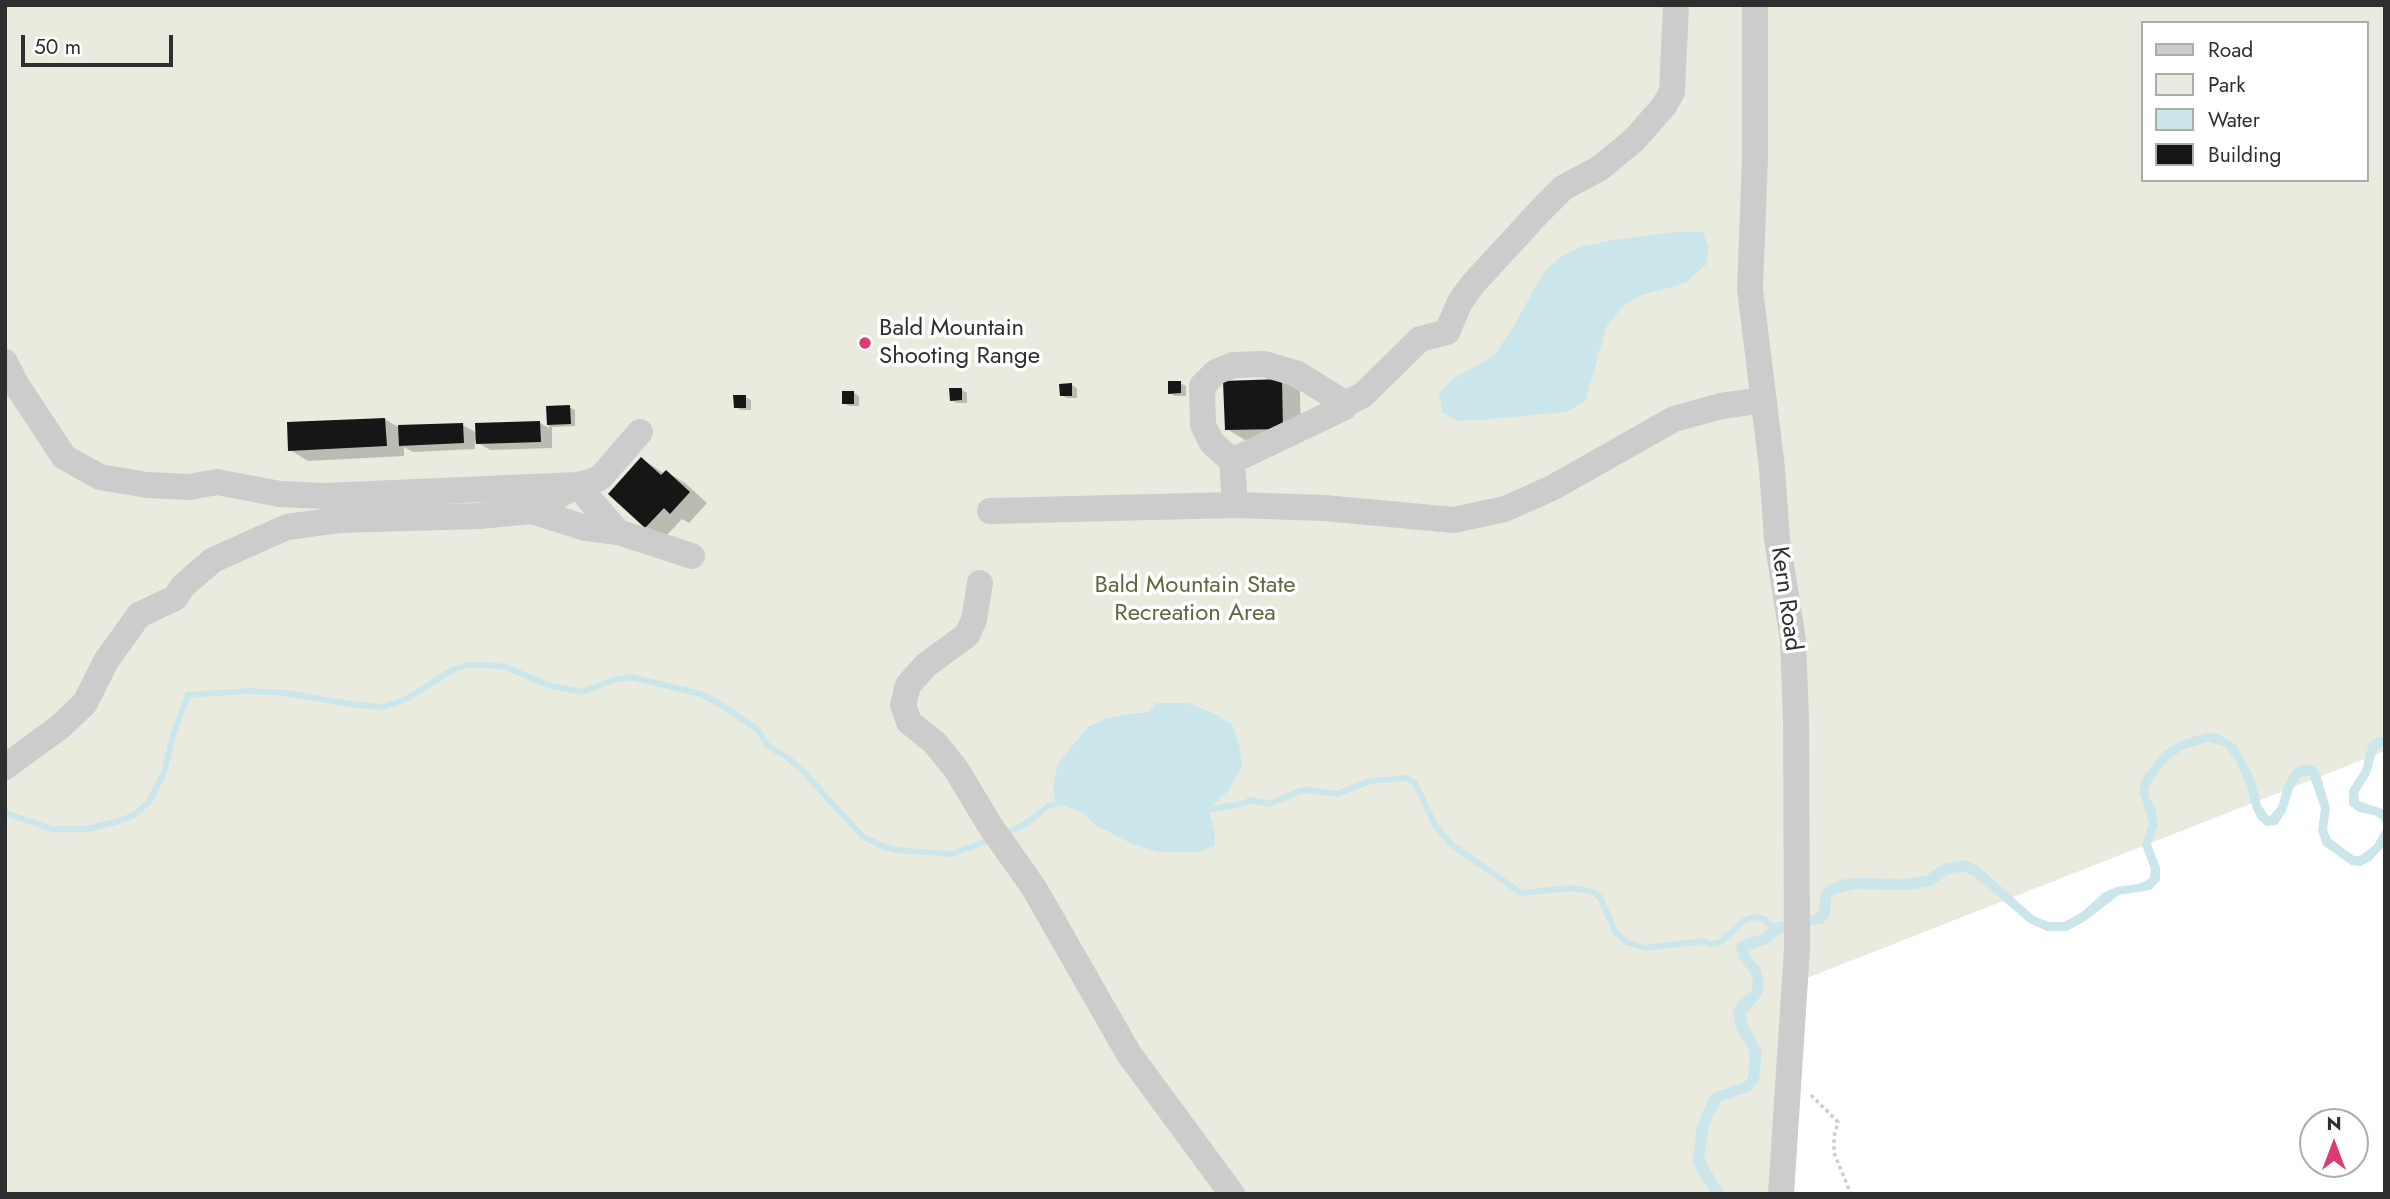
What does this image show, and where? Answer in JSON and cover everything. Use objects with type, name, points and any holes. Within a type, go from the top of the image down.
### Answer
[{"type":"street","points":[[1232,461],[1345,407],[1349,402],[1363,396],[1420,339],[1447,332],[1460,302],[1472,285],[1541,210],[1563,188],[1600,168],[1634,140],[1664,106],[1672,92],[1676,5]]},
{"type":"street","name":"Kern Road","points":[[1755,5],[1755,159],[1750,289],[1777,539],[1793,640],[1797,949],[1781,1194]]},
{"type":"street","points":[[5,362],[16,384],[64,457],[100,477],[147,485],[189,487],[217,482],[280,494],[324,496],[577,485],[601,477],[640,432]]},
{"type":"street","points":[[1235,505],[1232,461],[1212,443],[1203,425],[1202,386],[1216,372],[1233,365],[1264,364],[1298,374],[1341,401],[1349,402]]},
{"type":"street","points":[[990,511],[1235,505],[1324,508],[1454,520],[1505,509],[1552,488],[1674,419],[1721,406],[1764,400]]},
{"type":"street","points":[[532,511],[577,485]]},
{"type":"street","points":[[577,485],[618,532]]},
{"type":"street","points":[[5,767],[61,726],[85,703],[106,661],[139,615],[175,598],[183,586],[213,560],[287,527],[339,520],[479,516],[532,511],[586,528],[618,532],[692,555]]},
{"type":"street","points":[[980,583],[974,620],[967,635],[926,665],[908,685],[904,705],[909,722],[935,743],[956,769],[990,827],[1034,888],[1129,1054],[1231,1194]]},
{"type":"path","points":[[1789,1072],[1838,1122],[1834,1136],[1834,1153],[1851,1194]]},
{"type":"green space","name":"Bald Mountain State Recreation Area","points":[[5,5],[2385,5],[2385,751],[1784,987],[1786,1194],[5,1194]]},
{"type":"water","points":[[1674,232],[1703,232],[1709,249],[1706,265],[1685,283],[1642,295],[1626,304],[1607,325],[1585,402],[1566,412],[1479,420],[1458,421],[1442,412],[1439,392],[1454,378],[1494,356],[1551,265],[1580,247]]},
{"type":"water","points":[[1156,703],[1188,703],[1213,713],[1232,724],[1239,744],[1242,766],[1229,790],[1208,810],[1215,832],[1215,846],[1198,852],[1158,852],[1130,843],[1094,824],[1084,813],[1056,803],[1053,789],[1057,765],[1088,727],[1105,719],[1132,713],[1147,713]]},
{"type":"water","points":[[2207,733],[2219,734],[2236,745],[2254,778],[2261,805],[2269,817],[2278,807],[2284,786],[2293,770],[2304,764],[2314,766],[2320,774],[2330,808],[2327,830],[2331,839],[2354,856],[2360,856],[2374,845],[2384,828],[2382,820],[2359,812],[2349,805],[2349,790],[2362,770],[2369,743],[2378,737],[2385,737],[2385,746],[2377,749],[2370,774],[2358,793],[2359,801],[2385,810],[2385,845],[2372,860],[2361,866],[2351,865],[2323,845],[2318,831],[2321,808],[2309,775],[2300,777],[2277,825],[2266,826],[2258,819],[2253,809],[2235,759],[2224,746],[2208,742],[2184,749],[2168,760],[2151,782],[2149,798],[2156,809],[2158,824],[2151,845],[2160,867],[2160,880],[2151,890],[2119,895],[2087,920],[2067,931],[2047,931],[2029,923],[1974,876],[1963,871],[1949,874],[1931,886],[1909,890],[1855,889],[1835,894],[1831,898],[1830,915],[1823,923],[1786,930],[1767,944],[1748,950],[1760,967],[1764,982],[1762,995],[1745,1014],[1762,1051],[1759,1081],[1751,1091],[1722,1101],[1713,1115],[1704,1159],[1725,1194],[1712,1194],[1693,1161],[1697,1126],[1709,1098],[1716,1092],[1745,1082],[1748,1077],[1750,1052],[1736,1028],[1733,1011],[1739,1001],[1752,990],[1753,982],[1750,972],[1738,958],[1736,945],[1762,934],[1775,923],[1816,914],[1821,893],[1840,880],[1907,879],[1927,875],[1944,864],[1964,860],[1978,866],[2034,916],[2049,922],[2064,922],[2082,912],[2103,893],[2116,887],[2138,884],[2150,877],[2151,869],[2142,845],[2149,823],[2139,790],[2143,777],[2162,753],[2180,741]]},
{"type":"building","points":[[1282,379],[1283,429],[1225,430],[1223,381]]},
{"type":"building","points":[[1168,381],[1181,381],[1181,393],[1168,394]]},
{"type":"building","points":[[1072,383],[1072,396],[1060,396],[1059,384]]},
{"type":"building","points":[[949,388],[962,388],[962,400],[950,401]]},
{"type":"building","points":[[842,391],[854,391],[854,404],[842,404]]},
{"type":"building","points":[[733,395],[746,395],[746,408],[734,408]]},
{"type":"building","points":[[570,405],[571,424],[547,425],[546,406]]},
{"type":"building","points":[[385,418],[387,446],[288,451],[287,422]]},
{"type":"building","points":[[540,421],[541,442],[476,444],[475,423]]},
{"type":"building","points":[[463,423],[464,443],[399,446],[398,425]]},
{"type":"building","points":[[641,457],[661,475],[666,470],[690,492],[670,514],[664,508],[645,528],[608,494]]},
{"type":"waterway","points":[[5,813],[52,829],[87,829],[134,815],[149,802],[164,773],[173,735],[188,695],[249,691],[285,693],[384,707],[408,698],[452,670],[468,665],[486,665],[505,667],[548,685],[582,692],[613,680],[631,677],[701,694],[758,730],[768,746],[802,770],[862,836],[882,846],[896,850],[952,854],[992,839]]},
{"type":"waterway","points":[[1202,808],[1207,810],[1250,800],[1270,804],[1300,791],[1336,794],[1371,781],[1406,778],[1415,783],[1435,825],[1451,844],[1521,893],[1572,888],[1593,892],[1600,897],[1616,933],[1626,942],[1645,948],[1704,941],[1710,944],[1719,943],[1745,920],[1754,917],[1765,919],[1771,926]]},
{"type":"waterway","points":[[1005,833],[1024,825],[1048,806],[1062,802]]},
{"type":"place","name":"Bald Mountain Shooting Range","points":[[865,343]]}]
